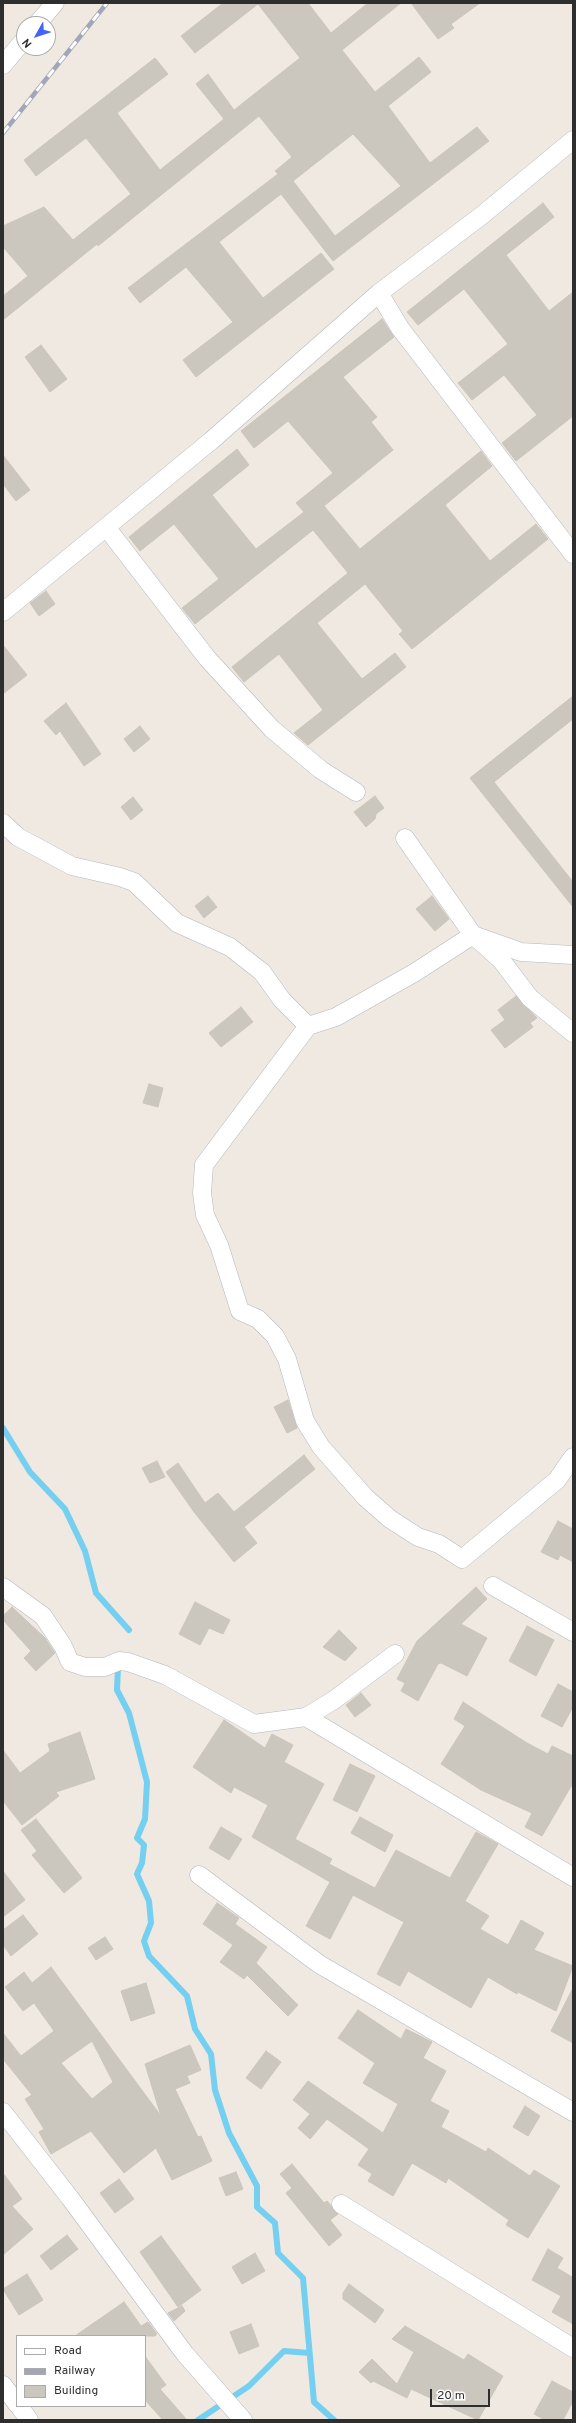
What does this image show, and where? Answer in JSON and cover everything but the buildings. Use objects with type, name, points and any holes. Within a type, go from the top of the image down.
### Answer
[{"type":"street","points":[[44,16],[55,3]]},
{"type":"street","points":[[3,64],[16,49]]},
{"type":"street","points":[[3,612],[212,440],[379,293],[481,216],[573,140]]},
{"type":"street","points":[[379,293],[400,328],[573,554]]},
{"type":"street","points":[[106,527],[207,658],[272,729],[321,770],[356,792]]},
{"type":"street","points":[[3,823],[18,837],[72,866],[120,877],[134,882],[177,923],[230,947],[262,972],[282,1000],[308,1026]]},
{"type":"street","points":[[405,838],[473,935],[500,960],[530,998],[573,1033]]},
{"type":"street","points":[[473,935],[414,973],[336,1017],[308,1026],[204,1165],[202,1193],[204,1214],[219,1245],[240,1311],[258,1319],[275,1336],[291,1371],[305,1421],[321,1447],[365,1497],[390,1519],[418,1537],[439,1544],[462,1559],[557,1480],[573,1457]]},
{"type":"street","points":[[473,935],[520,952],[573,955]]},
{"type":"street","points":[[493,1586],[573,1632]]},
{"type":"street","points":[[3,1587],[43,1616],[63,1646],[70,1662],[85,1667],[105,1666],[119,1661],[128,1662],[165,1676],[254,1724],[306,1717],[334,1700],[395,1654]]},
{"type":"street","points":[[306,1717],[573,1877]]},
{"type":"street","points":[[199,1875],[319,1964],[573,2112]]},
{"type":"street","points":[[3,2112],[70,2198],[185,2354],[243,2420]]},
{"type":"street","points":[[340,2204],[573,2348]]},
{"type":"street","points":[[3,2385],[16,2403]]},
{"type":"street","points":[[20,2407],[29,2420]]},
{"type":"waterway","points":[[3,1428],[30,1472],[65,1509],[85,1551],[96,1593],[129,1630]]},
{"type":"waterway","points":[[118,1667],[117,1690],[129,1713],[147,1782],[145,1819],[137,1838],[144,1845],[142,1863],[137,1874],[149,1901],[151,1923],[144,1941],[149,1956],[187,1996],[195,2029],[211,2054],[215,2090],[229,2133],[257,2186],[257,2207],[275,2223],[278,2253],[303,2278],[314,2402],[334,2420]]},
{"type":"waterway","points":[[198,2420],[249,2386],[284,2351],[309,2353]]},
{"type":"railway","points":[[3,133],[107,3]]}]
